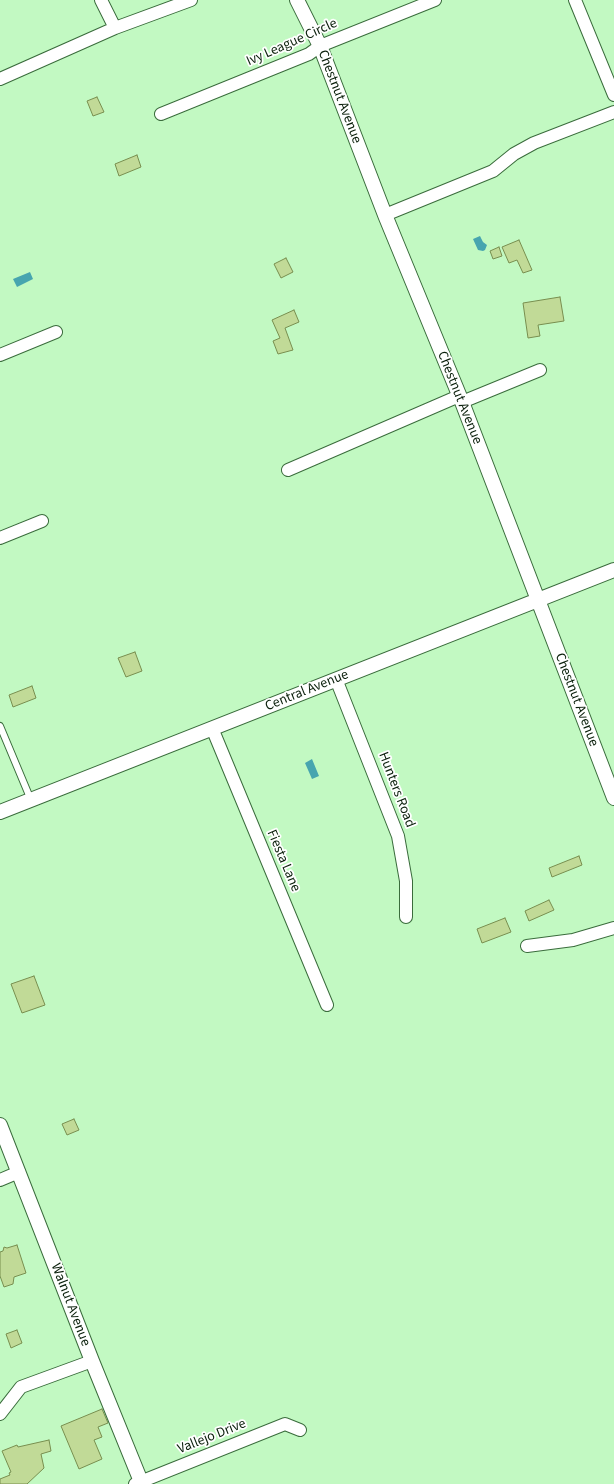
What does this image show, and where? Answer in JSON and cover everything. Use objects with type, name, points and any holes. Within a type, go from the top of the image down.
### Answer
[{"type":"street","points":[[101,0],[115,28]]},
{"type":"street","points":[[0,80],[115,28],[192,0]]},
{"type":"street","name":"Chestnut Avenue","points":[[297,0],[320,46],[385,216],[461,399],[614,798]]},
{"type":"street","name":"Ivy League Circle","points":[[161,114],[309,54],[320,46],[435,0]]},
{"type":"street","points":[[575,0],[614,95]]},
{"type":"street","points":[[385,216],[493,171],[514,154],[534,143],[614,112]]},
{"type":"street","points":[[0,355],[56,332]]},
{"type":"street","points":[[288,470],[461,399],[540,370]]},
{"type":"street","points":[[0,538],[42,521]]},
{"type":"street","name":"Central Avenue","points":[[0,812],[614,570]]},
{"type":"street","name":"Hunters Road","points":[[336,679],[398,836],[406,881],[406,918]]},
{"type":"street","name":"Fiesta Lane","points":[[212,728],[327,1005]]},
{"type":"street","points":[[527,946],[573,940],[614,928]]},
{"type":"street","name":"Walnut Avenue","points":[[0,1126],[139,1483]]},
{"type":"street","points":[[0,1180],[19,1172]]},
{"type":"street","points":[[0,1414],[21,1387],[92,1361]]},
{"type":"street","name":"Vallejo Drive","points":[[139,1483],[285,1424],[300,1430]]},
{"type":"lane","points":[[0,726],[31,800]]},
{"type":"water","points":[[480,236],[483,242],[487,245],[483,251],[478,250],[473,239]]},
{"type":"water","points":[[30,272],[33,279],[17,287],[13,279]]},
{"type":"water","points":[[312,759],[319,776],[312,779],[305,763]]},
{"type":"building","points":[[97,97],[104,112],[93,116],[87,101]]},
{"type":"building","points":[[137,155],[141,167],[119,176],[115,164]]},
{"type":"building","points":[[519,240],[532,270],[523,273],[517,260],[509,263],[502,247]]},
{"type":"building","points":[[499,247],[502,256],[493,259],[490,251]]},
{"type":"building","points":[[286,258],[293,272],[281,278],[274,264]]},
{"type":"building","points":[[560,297],[564,321],[538,325],[540,336],[528,338],[523,303]]},
{"type":"building","points":[[294,310],[299,322],[285,328],[293,350],[278,354],[273,341],[280,338],[272,320]]},
{"type":"building","points":[[135,652],[142,671],[126,677],[118,658]]},
{"type":"building","points":[[32,686],[36,698],[13,707],[9,695]]},
{"type":"building","points":[[579,856],[582,865],[552,877],[549,868]]},
{"type":"building","points":[[549,900],[554,910],[529,921],[525,911]]},
{"type":"building","points":[[505,918],[511,932],[482,943],[477,929]]},
{"type":"building","points":[[34,976],[45,1005],[22,1013],[11,984]]},
{"type":"building","points":[[74,1119],[79,1130],[67,1135],[62,1124]]},
{"type":"building","points":[[17,1245],[26,1273],[14,1277],[13,1284],[4,1287],[0,1276],[0,1252],[3,1251],[4,1247],[7,1248]]},
{"type":"building","points":[[17,1330],[22,1343],[11,1348],[6,1334]]},
{"type":"building","points":[[102,1409],[108,1423],[98,1427],[102,1437],[94,1440],[102,1459],[79,1469],[61,1426]]},
{"type":"building","points":[[49,1440],[51,1451],[41,1454],[44,1468],[27,1484],[0,1484],[0,1479],[10,1475],[9,1473],[11,1472],[2,1451],[17,1445],[18,1447]]}]
